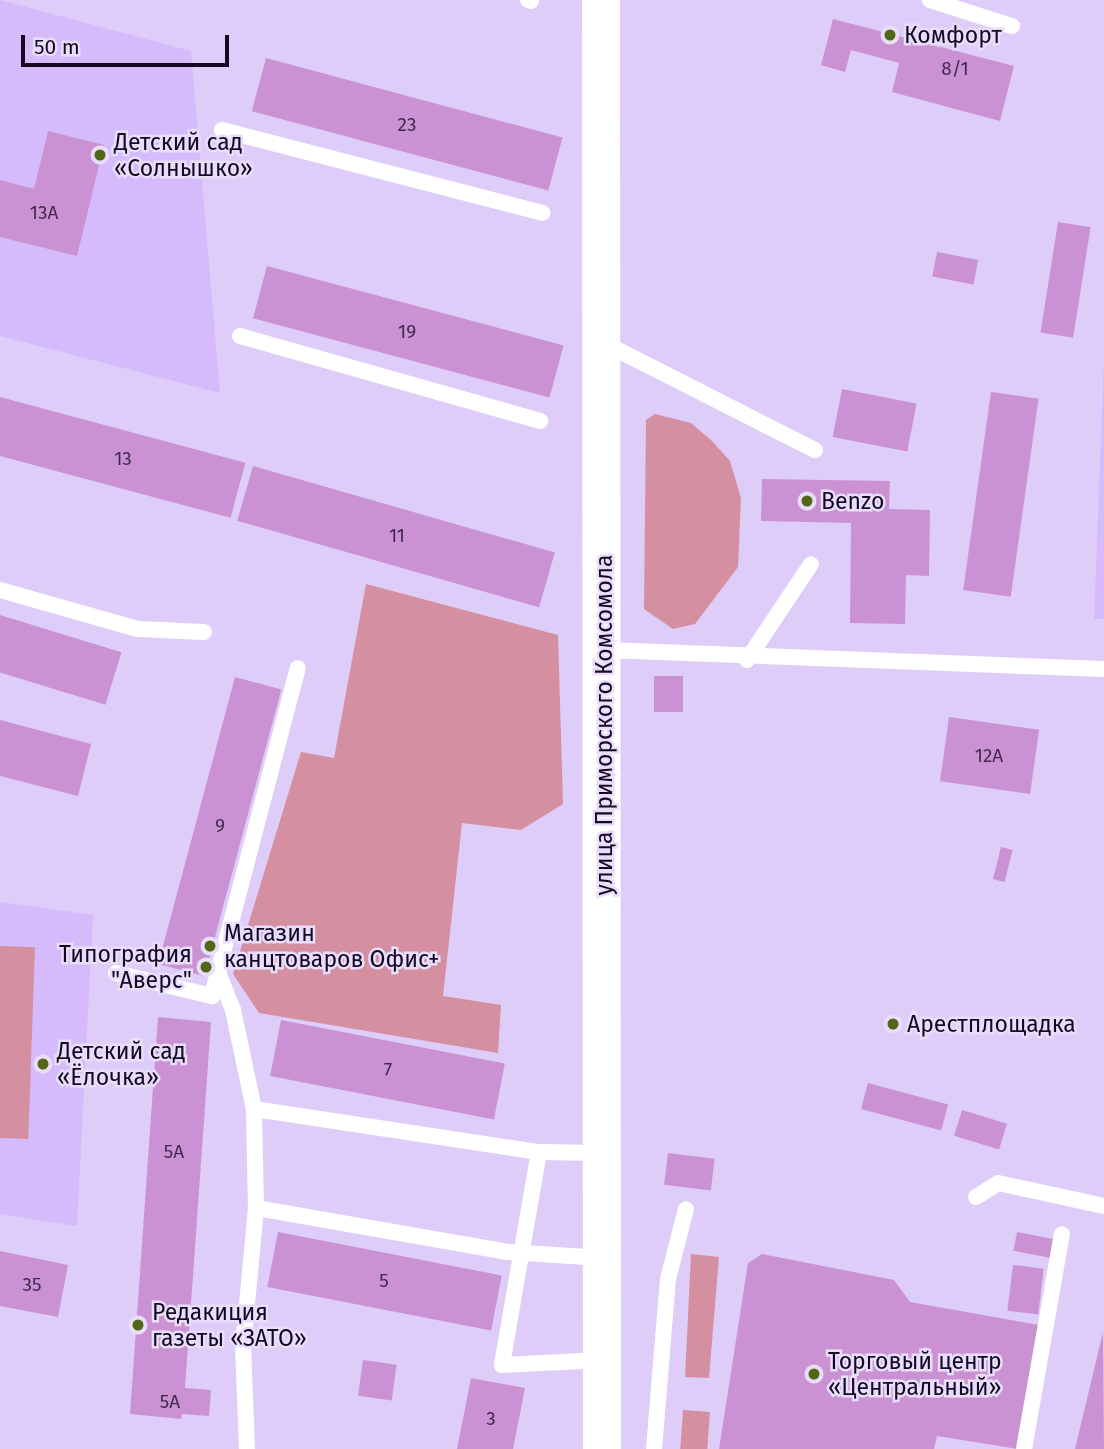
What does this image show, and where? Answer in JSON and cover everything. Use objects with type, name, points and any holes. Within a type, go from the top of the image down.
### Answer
[{"type":"street","name":"улица Приморского Комсомола","points":[[601,0],[606,650],[602,1449]]},
{"type":"lane","points":[[930,0],[1012,26]]},
{"type":"lane","points":[[222,130],[542,213]]},
{"type":"lane","points":[[240,336],[540,421]]},
{"type":"lane","points":[[602,342],[815,450]]},
{"type":"lane","points":[[747,660],[811,564]]},
{"type":"lane","points":[[0,590],[138,629],[204,632]]},
{"type":"lane","points":[[606,650],[747,660],[1104,669]]},
{"type":"lane","points":[[116,973],[212,996],[298,668]]},
{"type":"lane","points":[[218,972],[233,1010],[254,1109],[256,1208],[243,1346],[247,1449]]},
{"type":"lane","points":[[254,1109],[539,1152],[603,1153]]},
{"type":"lane","points":[[539,1152],[502,1365],[604,1360]]},
{"type":"lane","points":[[976,1197],[998,1183],[1104,1206]]},
{"type":"lane","points":[[256,1208],[523,1254],[604,1258]]},
{"type":"lane","points":[[654,1449],[668,1279],[687,1209]]},
{"type":"lane","points":[[1024,1449],[1062,1234]]},
{"type":"shaded area","name":"Детский сад «Солнышко»","points":[[0,0],[191,51],[220,393],[0,336]]},
{"type":"shaded area","points":[[1104,361],[1104,619],[1094,619]]},
{"type":"shaded area","points":[[655,414],[691,423],[713,442],[730,461],[741,498],[738,567],[695,624],[673,629],[644,609],[646,420]]},
{"type":"shaded area","points":[[366,584],[558,635],[563,804],[521,830],[462,823],[443,996],[501,1005],[498,1053],[259,1013],[233,974],[301,752],[334,758]]},
{"type":"shaded area","name":"Детский сад «Ёлочка»","points":[[0,902],[93,915],[77,1226],[0,1214]]},
{"type":"shaded area","points":[[0,946],[35,947],[28,1139],[0,1138]]},
{"type":"shaded area","points":[[691,1254],[719,1257],[709,1378],[685,1377]]},
{"type":"shaded area","points":[[683,1410],[710,1412],[707,1449],[680,1449]]},
{"type":"building","points":[[833,19],[1014,66],[1000,121],[892,92],[899,63],[851,50],[845,72],[821,65]]},
{"type":"building","points":[[266,58],[563,137],[548,191],[252,111]]},
{"type":"building","points":[[48,131],[104,145],[77,256],[0,237],[0,180],[34,189]]},
{"type":"building","points":[[1058,222],[1091,227],[1073,338],[1040,333]]},
{"type":"building","points":[[937,252],[978,260],[973,285],[932,277]]},
{"type":"building","points":[[267,266],[564,345],[550,398],[253,318]]},
{"type":"building","points":[[842,389],[917,404],[907,452],[833,437]]},
{"type":"building","points":[[991,392],[1039,399],[1011,597],[963,590]]},
{"type":"building","points":[[0,397],[245,463],[231,518],[0,456]]},
{"type":"building","points":[[253,466],[555,553],[539,607],[237,521]]},
{"type":"building","points":[[762,479],[890,481],[889,509],[930,510],[929,576],[906,575],[905,624],[850,623],[851,523],[761,521]]},
{"type":"building","points":[[0,615],[121,652],[105,705],[0,673]]},
{"type":"building","points":[[654,676],[683,676],[683,712],[654,712]]},
{"type":"building","points":[[235,677],[281,689],[204,976],[158,964]]},
{"type":"building","points":[[949,717],[1039,730],[1030,794],[940,781]]},
{"type":"building","points":[[0,720],[91,744],[78,796],[0,776]]},
{"type":"building","points":[[1001,847],[1013,850],[1005,882],[993,879]]},
{"type":"building","points":[[158,1017],[211,1022],[185,1388],[211,1390],[209,1416],[182,1414],[181,1419],[130,1414]]},
{"type":"building","points":[[281,1020],[505,1064],[494,1119],[270,1076]]},
{"type":"building","points":[[868,1083],[948,1104],[941,1131],[861,1109]]},
{"type":"building","points":[[962,1110],[1007,1124],[999,1150],[954,1136]]},
{"type":"building","points":[[668,1153],[715,1159],[711,1190],[664,1185]]},
{"type":"building","points":[[278,1232],[502,1276],[491,1330],[267,1287]]},
{"type":"building","points":[[1017,1232],[1053,1239],[1050,1258],[1013,1251]]},
{"type":"building","points":[[0,1251],[68,1265],[58,1317],[0,1306]]},
{"type":"building","name":"Торговый центр «Центральный»","points":[[762,1254],[894,1280],[910,1302],[1039,1325],[1018,1449],[937,1436],[934,1449],[719,1449],[748,1263]]},
{"type":"building","points":[[1013,1265],[1044,1269],[1038,1314],[1007,1311]]},
{"type":"building","points":[[1103,1332],[1104,1449],[1075,1449]]},
{"type":"building","points":[[363,1360],[397,1365],[392,1400],[358,1396]]},
{"type":"building","points":[[471,1378],[525,1388],[513,1449],[457,1449]]},
{"type":"place","name":"Комфорт","points":[[890,35]]},
{"type":"place","name":"Детский сад «Солнышко»","points":[[100,155]]},
{"type":"place","name":"Benzo","points":[[807,501]]},
{"type":"place","name":"Магазин канцтоваров Офис+","points":[[210,946]]},
{"type":"place","name":"Типография \"Аверс\"","points":[[206,967]]},
{"type":"place","name":"Арестплощадка","points":[[893,1024]]},
{"type":"place","name":"Детский сад «Ёлочка»","points":[[43,1064]]},
{"type":"place","name":"Редакиция газеты «ЗАТО»","points":[[138,1325]]},
{"type":"place","name":"Торговый центр «Центральный»","points":[[814,1374]]}]
